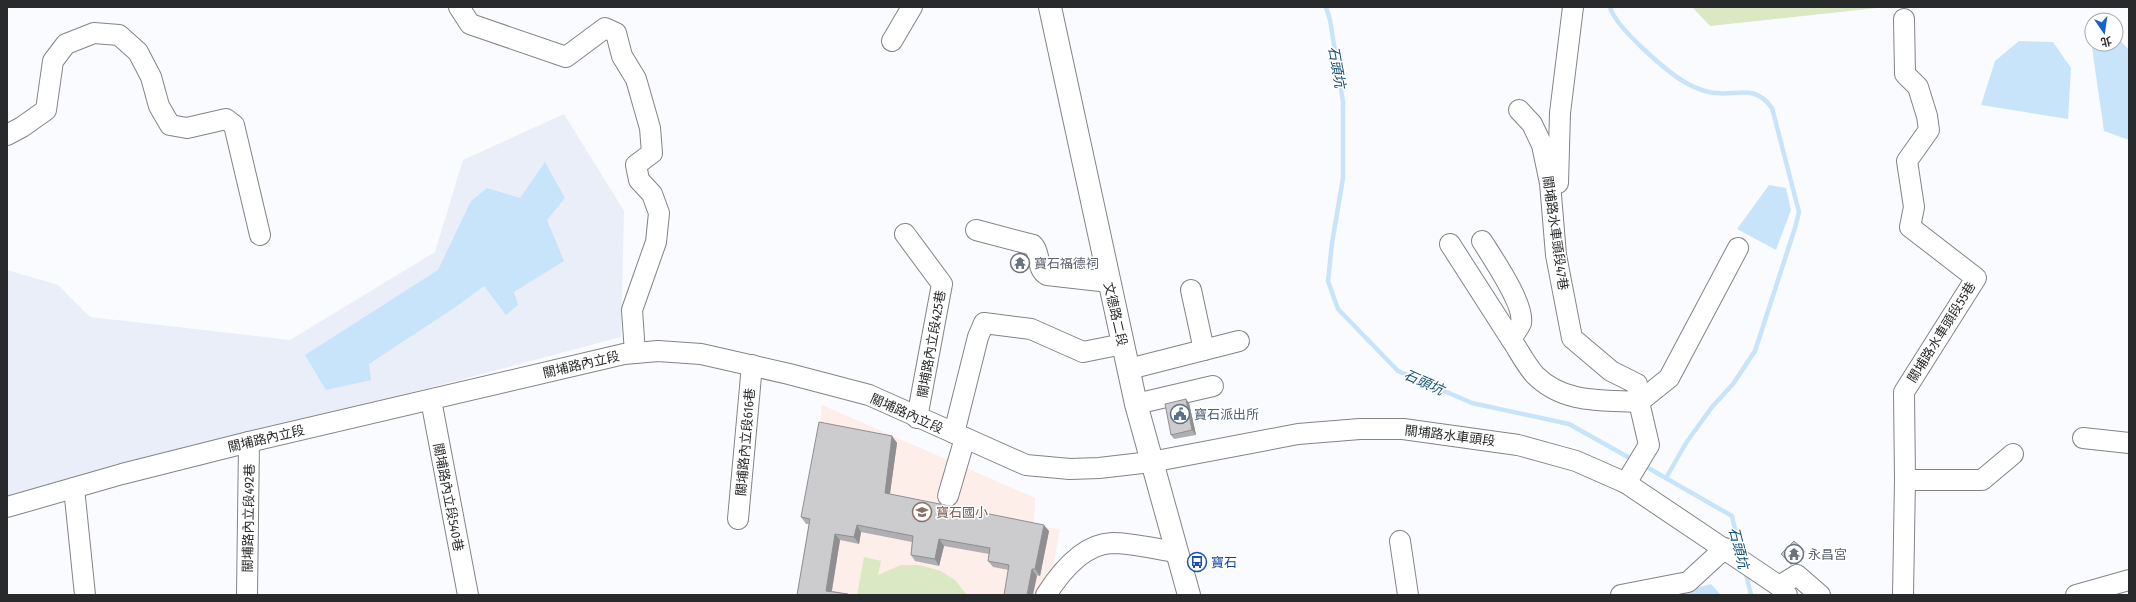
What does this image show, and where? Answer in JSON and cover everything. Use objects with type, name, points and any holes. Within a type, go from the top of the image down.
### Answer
[{"type":"main road","name":"文德路二段","points":[[1050,7],[1136,404],[1188,595]]},
{"type":"street","points":[[459,7],[470,24],[566,57],[605,28],[616,33],[622,56],[636,79],[650,128],[652,153],[636,165],[639,180],[652,194],[659,213],[656,242],[632,310],[635,353]]},
{"type":"street","points":[[892,41],[912,7]]},
{"type":"street","points":[[1556,255],[1560,113],[1574,7]]},
{"type":"street","name":"關埔路水車頭段55巷","points":[[1903,595],[1905,480],[1904,392],[1976,278],[1910,227],[1914,207],[1907,161],[1929,130],[1927,116],[1918,87],[1905,74],[1904,19]]},
{"type":"street","points":[[7,135],[22,127],[46,110],[53,61],[66,44],[94,33],[119,35],[138,52],[151,77],[158,106],[170,125],[187,128],[226,119],[234,125],[260,235]]},
{"type":"street","name":"關埔路水車頭段47巷","points":[[1519,110],[1532,124],[1542,145],[1550,182],[1556,255],[1572,338],[1611,371],[1637,384],[1639,402],[1649,445],[1626,483]]},
{"type":"street","points":[[976,230],[1033,245],[1036,248],[1041,268],[1047,275],[1109,282]]},
{"type":"street","name":"關埔路內立段425巷","points":[[905,234],[942,284],[917,418]]},
{"type":"street","points":[[1482,241],[1510,287],[1518,305],[1521,322],[1511,339]]},
{"type":"street","points":[[1450,244],[1535,374],[1551,388],[1577,399],[1639,402],[1669,378],[1738,248]]},
{"type":"street","points":[[1191,290],[1204,350]]},
{"type":"street","points":[[948,496],[978,338],[984,323],[1031,329],[1083,352],[1123,344]]},
{"type":"street","points":[[1129,369],[1239,342]]},
{"type":"street","name":"關埔路內立段","points":[[7,507],[249,442],[624,354],[658,350],[701,354],[869,395],[917,418],[1026,465],[1070,469],[1099,468],[1151,462]]},
{"type":"street","name":"關埔路內立段616巷","points":[[738,519],[752,366]]},
{"type":"street","points":[[1136,404],[1213,386]]},
{"type":"street","name":"關埔路內立段540巷","points":[[431,400],[468,595]]},
{"type":"street","name":"關埔路水車頭段","points":[[1151,462],[1298,434],[1346,429],[1403,429],[1518,445],[1576,461],[1626,483],[1725,548],[1783,590]]},
{"type":"street","points":[[2083,438],[2129,443]]},
{"type":"street","name":"關埔路內立段492巷","points":[[247,595],[249,442]]},
{"type":"street","points":[[1905,480],[1982,480],[2013,454]]},
{"type":"street","points":[[74,488],[85,595]]},
{"type":"street","points":[[1400,541],[1408,595]]},
{"type":"street","points":[[1046,595],[1072,562],[1098,546],[1112,543],[1176,552]]},
{"type":"street","points":[[1621,595],[1688,582],[1725,548]]},
{"type":"street","points":[[1783,590],[1796,574],[1820,595]]},
{"type":"street","points":[[2076,595],[2129,580]]},
{"type":"shaded area","points":[[564,114],[624,211],[621,337],[7,500],[7,270],[58,285],[90,317],[290,340],[435,252],[463,160]]},
{"type":"shaded area","name":"寶石國小","points":[[822,405],[1035,498],[1034,526],[1060,529],[1048,595],[799,595]]},
{"type":"green space","points":[[1692,7],[1886,7],[1710,26]]},
{"type":"green space","points":[[864,557],[881,561],[878,575],[901,565],[919,565],[941,571],[955,580],[967,595],[857,595]]},
{"type":"water","points":[[2019,41],[2053,42],[2071,68],[2068,119],[1981,105],[1995,61]]},
{"type":"water","points":[[2124,45],[2129,50],[2129,140],[2104,131],[2093,52],[2124,52]]},
{"type":"water","points":[[545,162],[565,198],[547,220],[564,261],[514,292],[518,305],[506,315],[484,286],[457,306],[369,364],[371,380],[326,390],[305,355],[438,270],[471,201],[487,188],[520,198]]},
{"type":"water","points":[[1769,185],[1786,188],[1791,210],[1776,250],[1737,229]]},
{"type":"water","points":[[1711,584],[1721,595],[1671,595]]},
{"type":"building","name":"寶石派出所","points":[[1186,399],[1192,430],[1171,435],[1165,404]]},
{"type":"building","points":[[819,422],[892,436],[885,493],[1044,525],[1035,569],[1032,569],[1027,595],[1004,595],[1009,565],[988,561],[990,548],[939,539],[935,559],[911,555],[913,536],[857,525],[854,537],[835,534],[826,591],[848,595],[797,595],[810,519],[801,517]]},
{"type":"building","name":"永昌宮","points":[[1794,541],[1803,549],[1790,563],[1781,554]]},
{"type":"waterway","name":"石頭坑","points":[[1326,7],[1330,20],[1343,102],[1343,178],[1332,243],[1328,281],[1338,309],[1398,371],[1472,403],[1569,424],[1635,461]]},
{"type":"waterway","points":[[1610,7],[1614,16],[1632,38],[1656,61],[1679,79],[1705,91],[1724,94],[1741,92],[1757,95],[1772,108],[1799,212],[1755,351],[1733,384],[1712,407],[1686,443],[1666,478]]},
{"type":"waterway","name":"石頭坑","points":[[1643,465],[1732,516],[1740,552]]},
{"type":"waterway","name":"石頭坑","points":[[1745,570],[1751,595]]},
{"type":"place","name":"寶石福德祠","points":[[1020,263]]},
{"type":"place","name":"寶石派出所","points":[[1180,414]]},
{"type":"place","name":"寶石國小","points":[[922,512]]},
{"type":"place","name":"永昌宮","points":[[1794,554]]},
{"type":"place","name":"寶石","points":[[1197,562]]}]
